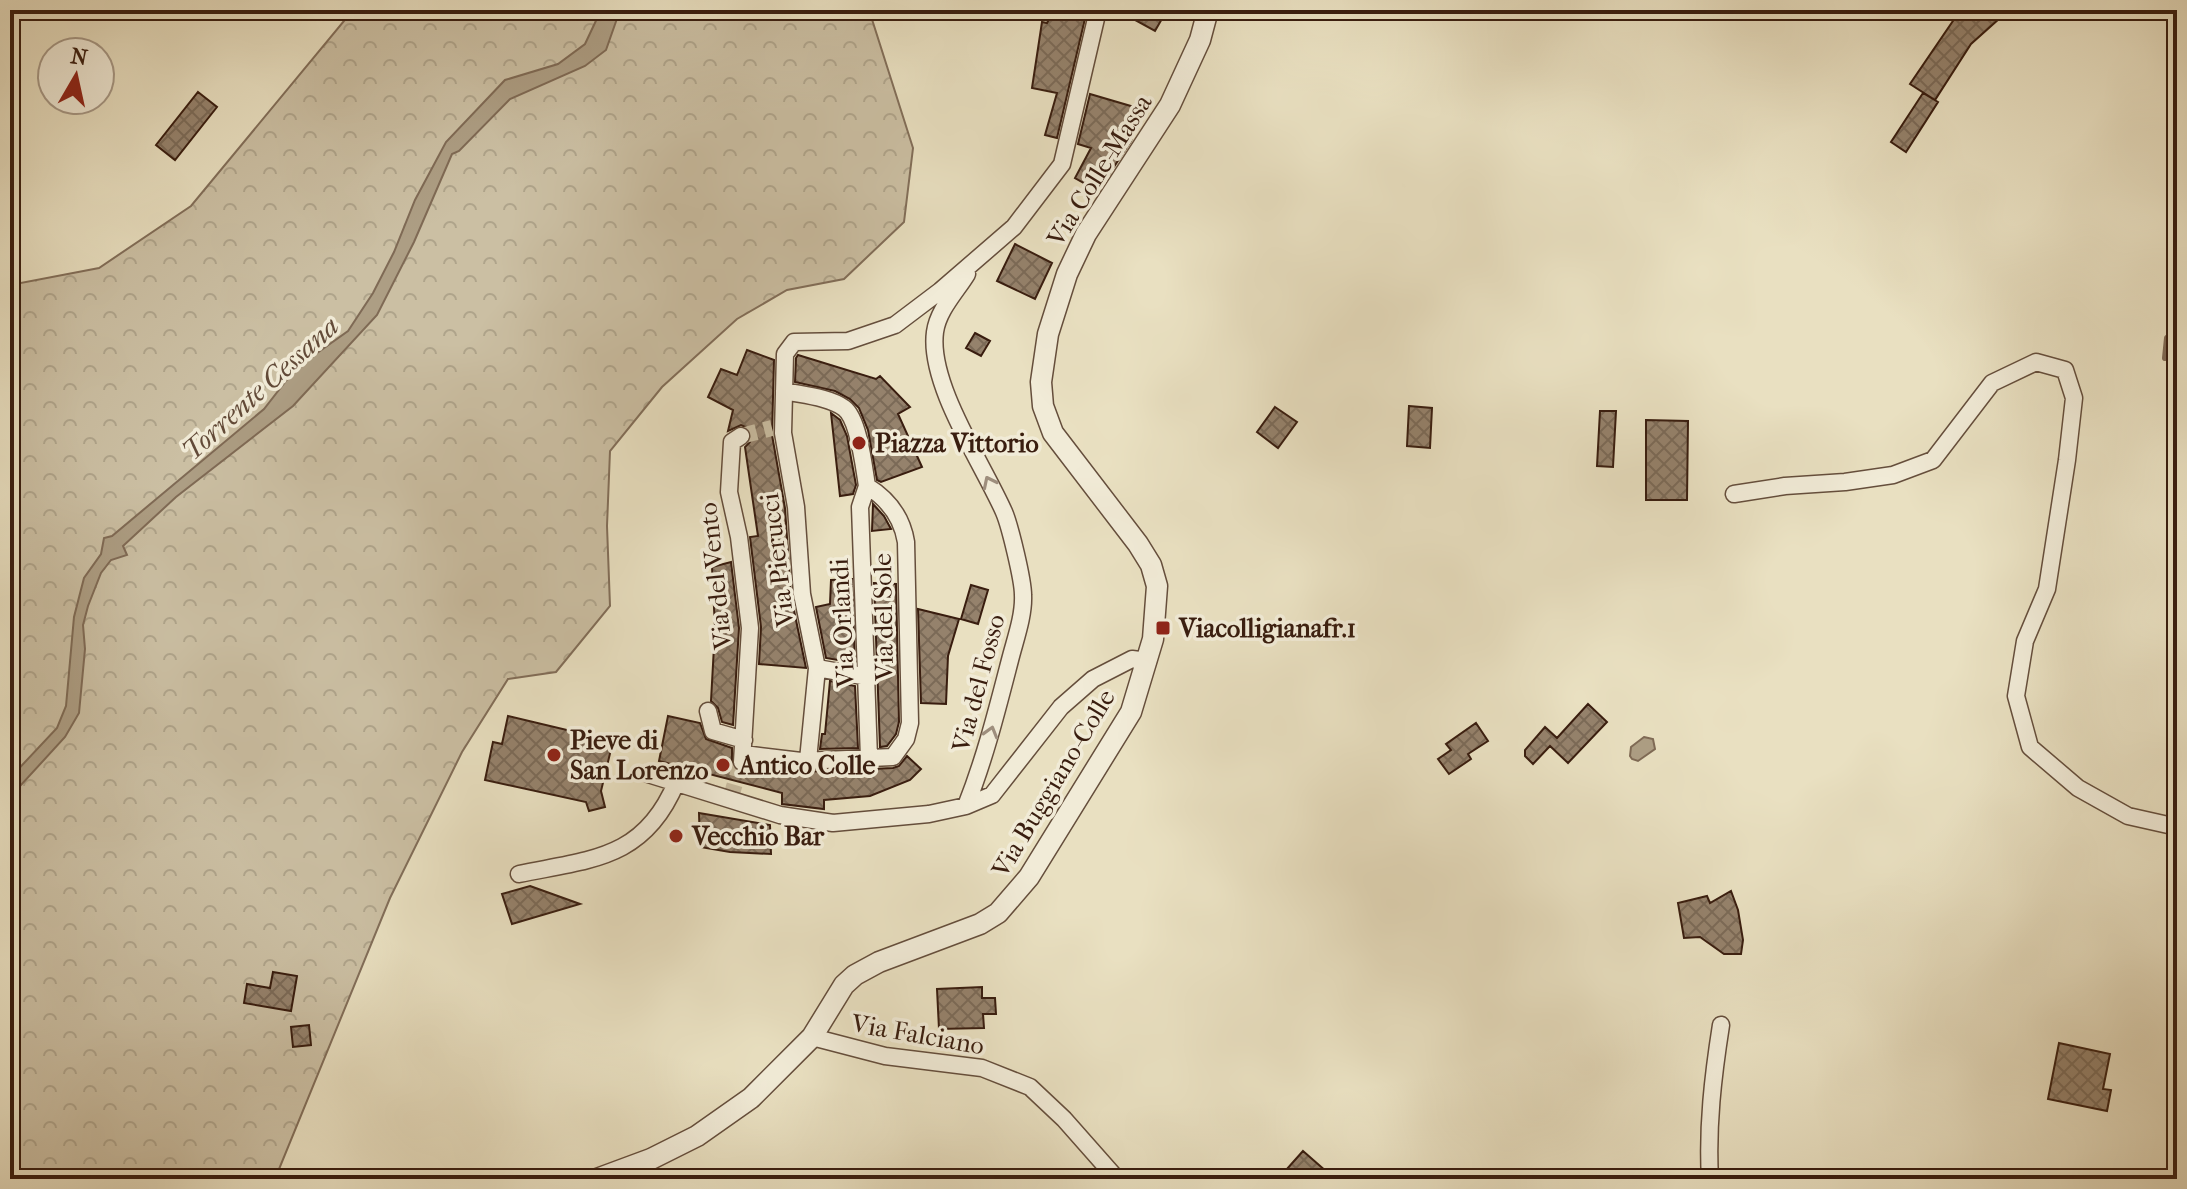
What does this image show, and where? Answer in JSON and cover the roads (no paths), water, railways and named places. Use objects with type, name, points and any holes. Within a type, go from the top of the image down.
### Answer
[{"type":"street","points":[[975,262],[1014,227],[1062,164],[1098,10]]},
{"type":"street","name":"Via Colle-Massa","points":[[1148,661],[1155,628],[1157,594],[1151,565],[1053,433],[1045,414],[1041,382],[1048,334],[1067,274],[1086,234],[1170,105],[1200,40],[1208,10]]},
{"type":"street","name":"Via Pierucci","points":[[808,760],[817,668],[802,594],[796,507],[778,427],[784,391],[785,354],[794,342],[848,341],[895,325],[975,262]]},
{"type":"street","name":"Via del Fosso","points":[[966,806],[993,726],[1020,619],[1023,595],[1005,515],[950,402],[935,357],[935,331],[942,311],[975,262]]},
{"type":"street","points":[[1734,494],[1893,475],[1933,460],[1992,383],[2036,362],[2065,370],[2074,398],[2067,460],[2047,589],[2025,641],[2016,696],[2030,747],[2078,788],[2128,816],[2177,827]]},
{"type":"street","points":[[784,391],[824,400],[846,409],[855,425],[867,486]]},
{"type":"street","name":"Via del Vento","points":[[741,436],[732,442],[729,492],[739,537],[750,628],[743,752]]},
{"type":"street","name":"Via Orlandi","points":[[867,486],[860,507],[869,758]]},
{"type":"street","name":"Via del Sole","points":[[867,486],[896,511],[904,527],[908,560],[910,723],[906,739],[893,757],[869,758]]},
{"type":"street","points":[[648,774],[780,815],[833,823],[929,814],[966,806],[992,795],[1061,707],[1093,679],[1132,659],[1148,661]]},
{"type":"street","name":"Via Buggiano-Colle","points":[[597,1179],[651,1159],[725,1118],[751,1098],[812,1037],[844,985],[855,975],[879,962],[980,924],[998,913],[1018,893],[1120,733],[1131,712],[1148,661]]},
{"type":"street","points":[[817,668],[868,677]]},
{"type":"street","points":[[708,711],[713,731],[743,752],[808,760],[869,758]]},
{"type":"street","points":[[519,874],[603,857],[646,833],[667,806],[676,783]]},
{"type":"street","points":[[1710,1179],[1713,1075],[1721,1025]]},
{"type":"street","name":"Via Falciano","points":[[812,1037],[885,1056],[982,1068],[1030,1087],[1064,1119],[1117,1179]]},
{"type":"waterway","points":[[2165,358],[2167,338],[2177,329]]},
{"type":"tunnel","points":[[741,436],[772,428]]},
{"type":"tunnel","points":[[730,800],[741,763]]},
{"type":"place","name":"Piazza Vittorio","points":[[859,443]]},
{"type":"place","name":"Viacolligianafr.1","points":[[1163,628]]},
{"type":"place","name":"Pieve di San Lorenzo","points":[[554,755]]},
{"type":"place","name":"Antico Colle","points":[[723,765]]},
{"type":"place","name":"Vecchio Bar","points":[[676,836]]},
{"type":"water label","name":"Torrente Cessana","points":[[260,388]]}]
